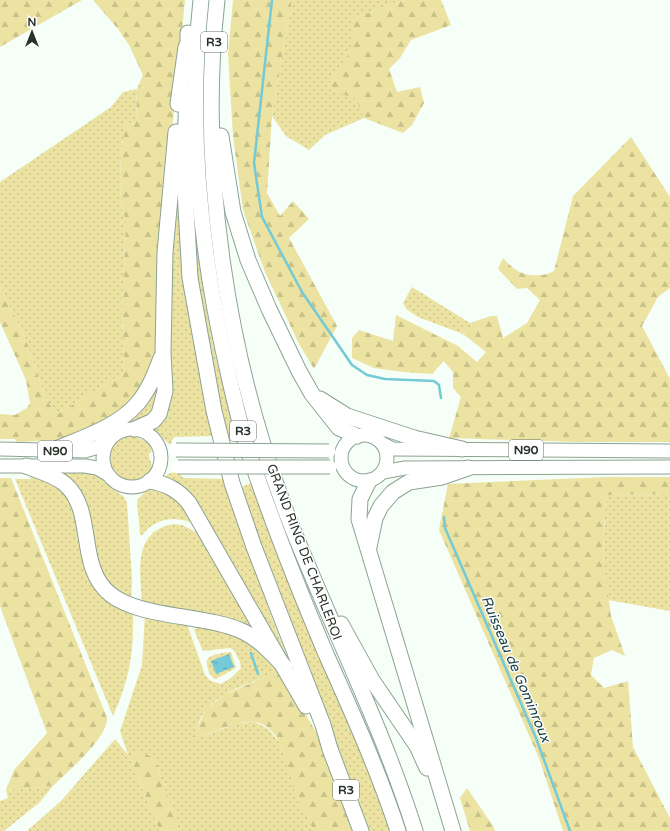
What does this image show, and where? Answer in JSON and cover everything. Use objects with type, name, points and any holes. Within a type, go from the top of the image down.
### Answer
[{"type":"highway","name":"GRAND RING DE CHARLEROI","points":[[217,0],[212,84],[213,151],[217,213],[226,279],[237,339],[268,457],[288,514],[314,582],[368,706],[415,831]]},
{"type":"highway","name":"GRAND RING DE CHARLEROI","points":[[200,3],[196,81],[196,151],[210,281],[236,407],[250,457],[273,520],[308,610],[376,770],[398,831]]},
{"type":"highway","points":[[200,3],[188,33],[182,71],[168,211],[163,353],[165,391],[161,408],[153,421],[136,429],[120,431],[107,441],[102,457],[107,474],[113,481],[126,487],[137,487],[167,469],[178,467],[330,467],[345,471],[358,481],[369,481]]},
{"type":"highway","points":[[188,33],[184,173],[190,278],[214,411],[234,490],[290,644],[323,725],[330,749]]},
{"type":"highway","points":[[212,84],[219,104],[220,130],[233,212],[248,260],[269,309],[299,371],[312,394],[339,428],[358,436],[370,435],[383,444],[387,455],[386,467],[383,472],[369,481],[360,499],[358,507],[359,519],[369,548],[453,831]]},
{"type":"highway","points":[[51,450],[115,421],[131,409],[142,398],[151,384],[163,353]]},
{"type":"highway","points":[[312,394],[348,416],[414,438],[462,449]]},
{"type":"highway","points":[[136,429],[151,436],[158,445],[161,460],[153,478]]},
{"type":"highway","points":[[158,445],[176,450],[329,451],[344,445],[358,436]]},
{"type":"highway","name":"N90","points":[[0,449],[85,451],[98,447],[107,441]]},
{"type":"highway","name":"N90","points":[[383,444],[393,449],[670,451]]},
{"type":"highway","points":[[344,445],[341,461],[345,471]]},
{"type":"highway","name":"N90","points":[[0,466],[85,466],[97,468],[107,474]]},
{"type":"highway","points":[[26,466],[55,477],[76,496],[96,579],[111,594],[130,606],[243,632],[264,646],[285,667]]},
{"type":"highway","name":"N90","points":[[383,472],[405,468],[670,467]]},
{"type":"highway","points":[[369,548],[375,518],[381,506],[393,492],[409,482],[442,477],[468,468]]},
{"type":"highway","points":[[153,478],[175,489],[189,503],[285,667],[330,749]]},
{"type":"highway","points":[[314,582],[330,601],[372,680],[417,746],[447,810]]},
{"type":"highway","name":"R3","points":[[330,749],[361,831]]},
{"type":"green space","points":[[0,0],[82,0],[0,47]]},
{"type":"green space","points":[[93,0],[185,0],[163,220],[157,362],[146,384],[111,420],[72,436],[55,440],[17,442],[15,439],[0,439],[0,414],[15,415],[27,408],[30,403],[26,380],[0,322],[0,286],[26,340],[45,396],[56,415],[124,373],[122,308],[126,221],[121,200],[120,173],[125,124],[136,123],[137,89],[143,75],[129,45],[118,29]]},
{"type":"green space","points":[[233,0],[292,0],[272,116],[267,193],[280,216],[293,201],[309,219],[289,238],[337,326],[314,369],[299,344],[265,272],[243,210],[233,136],[228,54]]},
{"type":"green space","points":[[292,0],[403,0],[351,19],[351,50],[327,88],[358,99],[364,118],[325,135],[309,150],[286,136],[272,116]]},
{"type":"green space","points":[[403,0],[441,0],[451,25],[411,40],[400,58],[389,69],[397,92],[420,87],[424,103],[412,125],[403,133],[364,118],[356,99],[327,88],[351,50],[351,19]]},
{"type":"green space","points":[[137,89],[136,123],[125,124],[120,173],[121,200],[126,221],[122,308],[124,373],[56,415],[45,396],[26,340],[0,286],[0,182],[111,107],[123,92]]},
{"type":"green space","points":[[631,137],[670,197],[670,288],[658,297],[642,326],[670,379],[670,442],[578,442],[449,438],[461,397],[453,388],[453,372],[444,361],[432,374],[374,368],[352,358],[352,338],[359,330],[393,341],[396,315],[458,346],[477,362],[486,352],[463,334],[470,323],[491,316],[497,316],[503,338],[527,323],[540,300],[527,288],[517,289],[498,269],[503,258],[513,268],[524,274],[540,275],[554,271],[573,196]]},
{"type":"green space","points":[[178,163],[213,436],[174,437],[170,445],[157,432],[148,426],[159,419],[167,336]]},
{"type":"green space","points":[[193,209],[209,324],[229,409],[238,437],[224,437],[198,288]]},
{"type":"green space","points":[[412,287],[470,323],[463,334],[418,317],[406,309],[403,303]]},
{"type":"green space","points":[[157,375],[160,397],[150,416],[138,423],[129,422],[116,426],[101,439],[85,445]]},
{"type":"green space","points":[[128,435],[134,436],[149,443],[152,451],[149,454],[152,469],[148,475],[141,479],[130,480],[121,478],[114,472],[110,465],[109,456],[112,448],[118,440]]},
{"type":"green space","points":[[82,469],[99,475],[104,482],[124,497],[127,503],[132,579],[131,602],[116,596],[94,557],[57,470]]},
{"type":"green space","points":[[178,471],[183,478],[226,479],[271,616],[291,666],[163,478],[168,474]]},
{"type":"green space","points":[[29,473],[61,487],[72,501],[86,557],[131,610],[131,614],[133,615],[133,642],[127,679],[113,716],[15,479],[31,479]]},
{"type":"green space","points":[[606,477],[670,477],[670,494],[606,495],[603,556],[611,616],[625,656],[612,650],[594,658],[591,675],[604,688],[628,681],[633,747],[670,818],[670,831],[563,831],[539,758],[439,530],[448,484]]},
{"type":"green space","points":[[0,478],[11,478],[107,718],[106,726],[94,745],[77,764],[53,786],[6,790],[14,770],[47,733],[0,606]]},
{"type":"green space","points":[[251,483],[310,636],[381,799],[390,831],[361,831],[331,724],[270,576],[239,488]]},
{"type":"green space","points":[[150,487],[168,488],[197,525],[174,519],[160,521],[140,535],[137,500]]},
{"type":"green space","points":[[670,494],[670,611],[608,600],[603,556],[606,495]]},
{"type":"green space","points":[[173,524],[182,525],[200,534],[261,637],[142,605],[140,568],[144,545],[150,536],[160,529]]},
{"type":"green space","points":[[145,614],[181,621],[188,627],[205,675],[211,681],[221,684],[231,678],[241,668],[240,662],[234,650],[230,648],[203,651],[194,630],[201,624],[249,641],[280,670],[240,687],[213,703],[202,716],[195,735],[204,736],[238,723],[255,722],[268,729],[280,743],[314,831],[182,831],[162,784],[159,768],[142,752],[129,757],[160,831],[27,831],[61,801],[115,739],[128,755],[120,731],[142,665]]},
{"type":"green space","points":[[231,652],[236,668],[216,679],[214,678],[209,672],[207,660],[216,654]]},
{"type":"green space","points":[[280,670],[324,746],[355,831],[314,831],[298,801],[285,755],[280,744],[274,734],[266,726],[255,722],[240,723],[191,741],[206,709],[224,695]]},
{"type":"green space","points":[[142,752],[153,758],[159,768],[166,792],[182,831],[160,831],[129,757]]},
{"type":"green space","points":[[53,786],[40,802],[4,831],[0,831],[0,801],[8,798],[6,790]]},
{"type":"green space","points":[[467,788],[495,831],[470,831],[460,798]]},
{"type":"water","points":[[229,654],[234,667],[216,674],[211,661]]},
{"type":"waterway","name":"Ruisseau de Gominroux","points":[[272,0],[254,163],[262,217],[302,292],[352,365],[367,375],[385,379],[434,381],[439,385],[441,398]]},
{"type":"waterway","name":"Ruisseau de Gominroux","points":[[444,517],[445,528],[536,738],[570,831]]},
{"type":"waterway","points":[[251,653],[258,674]]}]
